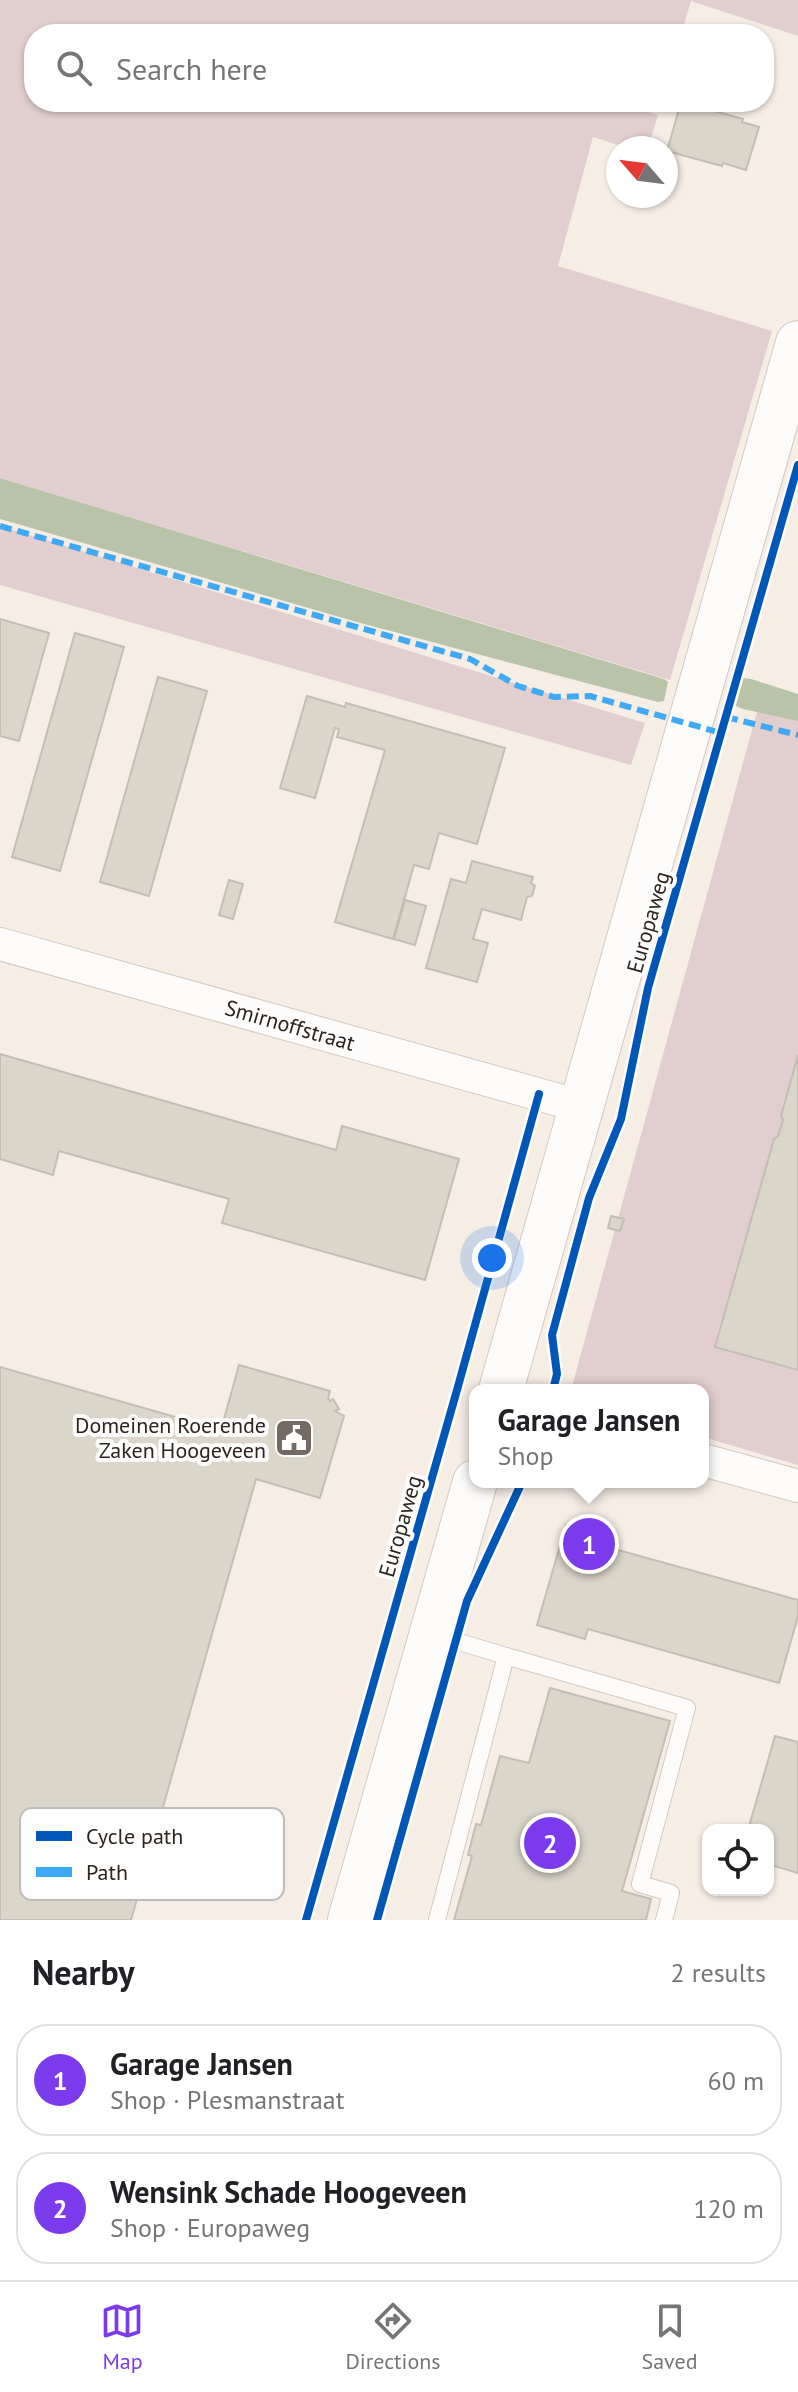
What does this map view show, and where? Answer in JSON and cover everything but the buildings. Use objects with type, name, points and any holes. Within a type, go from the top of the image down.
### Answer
[{"type":"main road","name":"Europaweg","points":[[503,1384],[798,343]]},
{"type":"main road","points":[[350,1920],[473,1488]]},
{"type":"street","name":"Smirnoffstraat","points":[[0,944],[580,1106]]},
{"type":"street","points":[[709,1462],[798,1486]]},
{"type":"lane","points":[[432,1634],[687,1708],[640,1884],[671,1893],[664,1920]]},
{"type":"lane","points":[[437,1920],[506,1656]]},
{"type":"shaded area","points":[[0,0],[798,0],[798,36],[774,28],[774,24],[761,24],[691,1],[684,24],[24,24],[24,112],[648,112],[658,115],[652,136],[606,136],[606,141],[593,137],[558,266],[772,331],[670,680],[0,478]]},
{"type":"shaded area","points":[[0,478],[664,679],[668,682],[664,701],[658,702],[357,622],[0,519]]},
{"type":"shaded area","points":[[0,526],[645,723],[631,765],[0,585]]},
{"type":"shaded area","points":[[734,677],[751,679],[798,694],[798,721],[743,709],[726,702]]},
{"type":"shaded area","points":[[758,708],[798,718],[798,1465],[709,1439],[709,1384],[573,1384]]},
{"type":"marked path","points":[[0,526],[470,659],[518,686],[554,697],[590,696],[721,733]]},
{"type":"marked path","points":[[726,717],[798,735]]},
{"type":"cycle path","points":[[554,1384],[557,1374],[552,1335],[589,1198],[621,1119],[648,988],[798,465]]},
{"type":"cycle path","points":[[306,1920],[539,1094]]},
{"type":"cycle path","points":[[377,1920],[467,1601],[519,1488]]},
{"type":"place","name":"Domeinen Roerende Zaken Hoogeveen","points":[[294,1438]]},
{"type":"place","name":"Garage Jansen","points":[[589,1544]]},
{"type":"place","name":"Wensink Schade Hoogeveen","points":[[550,1843]]}]
